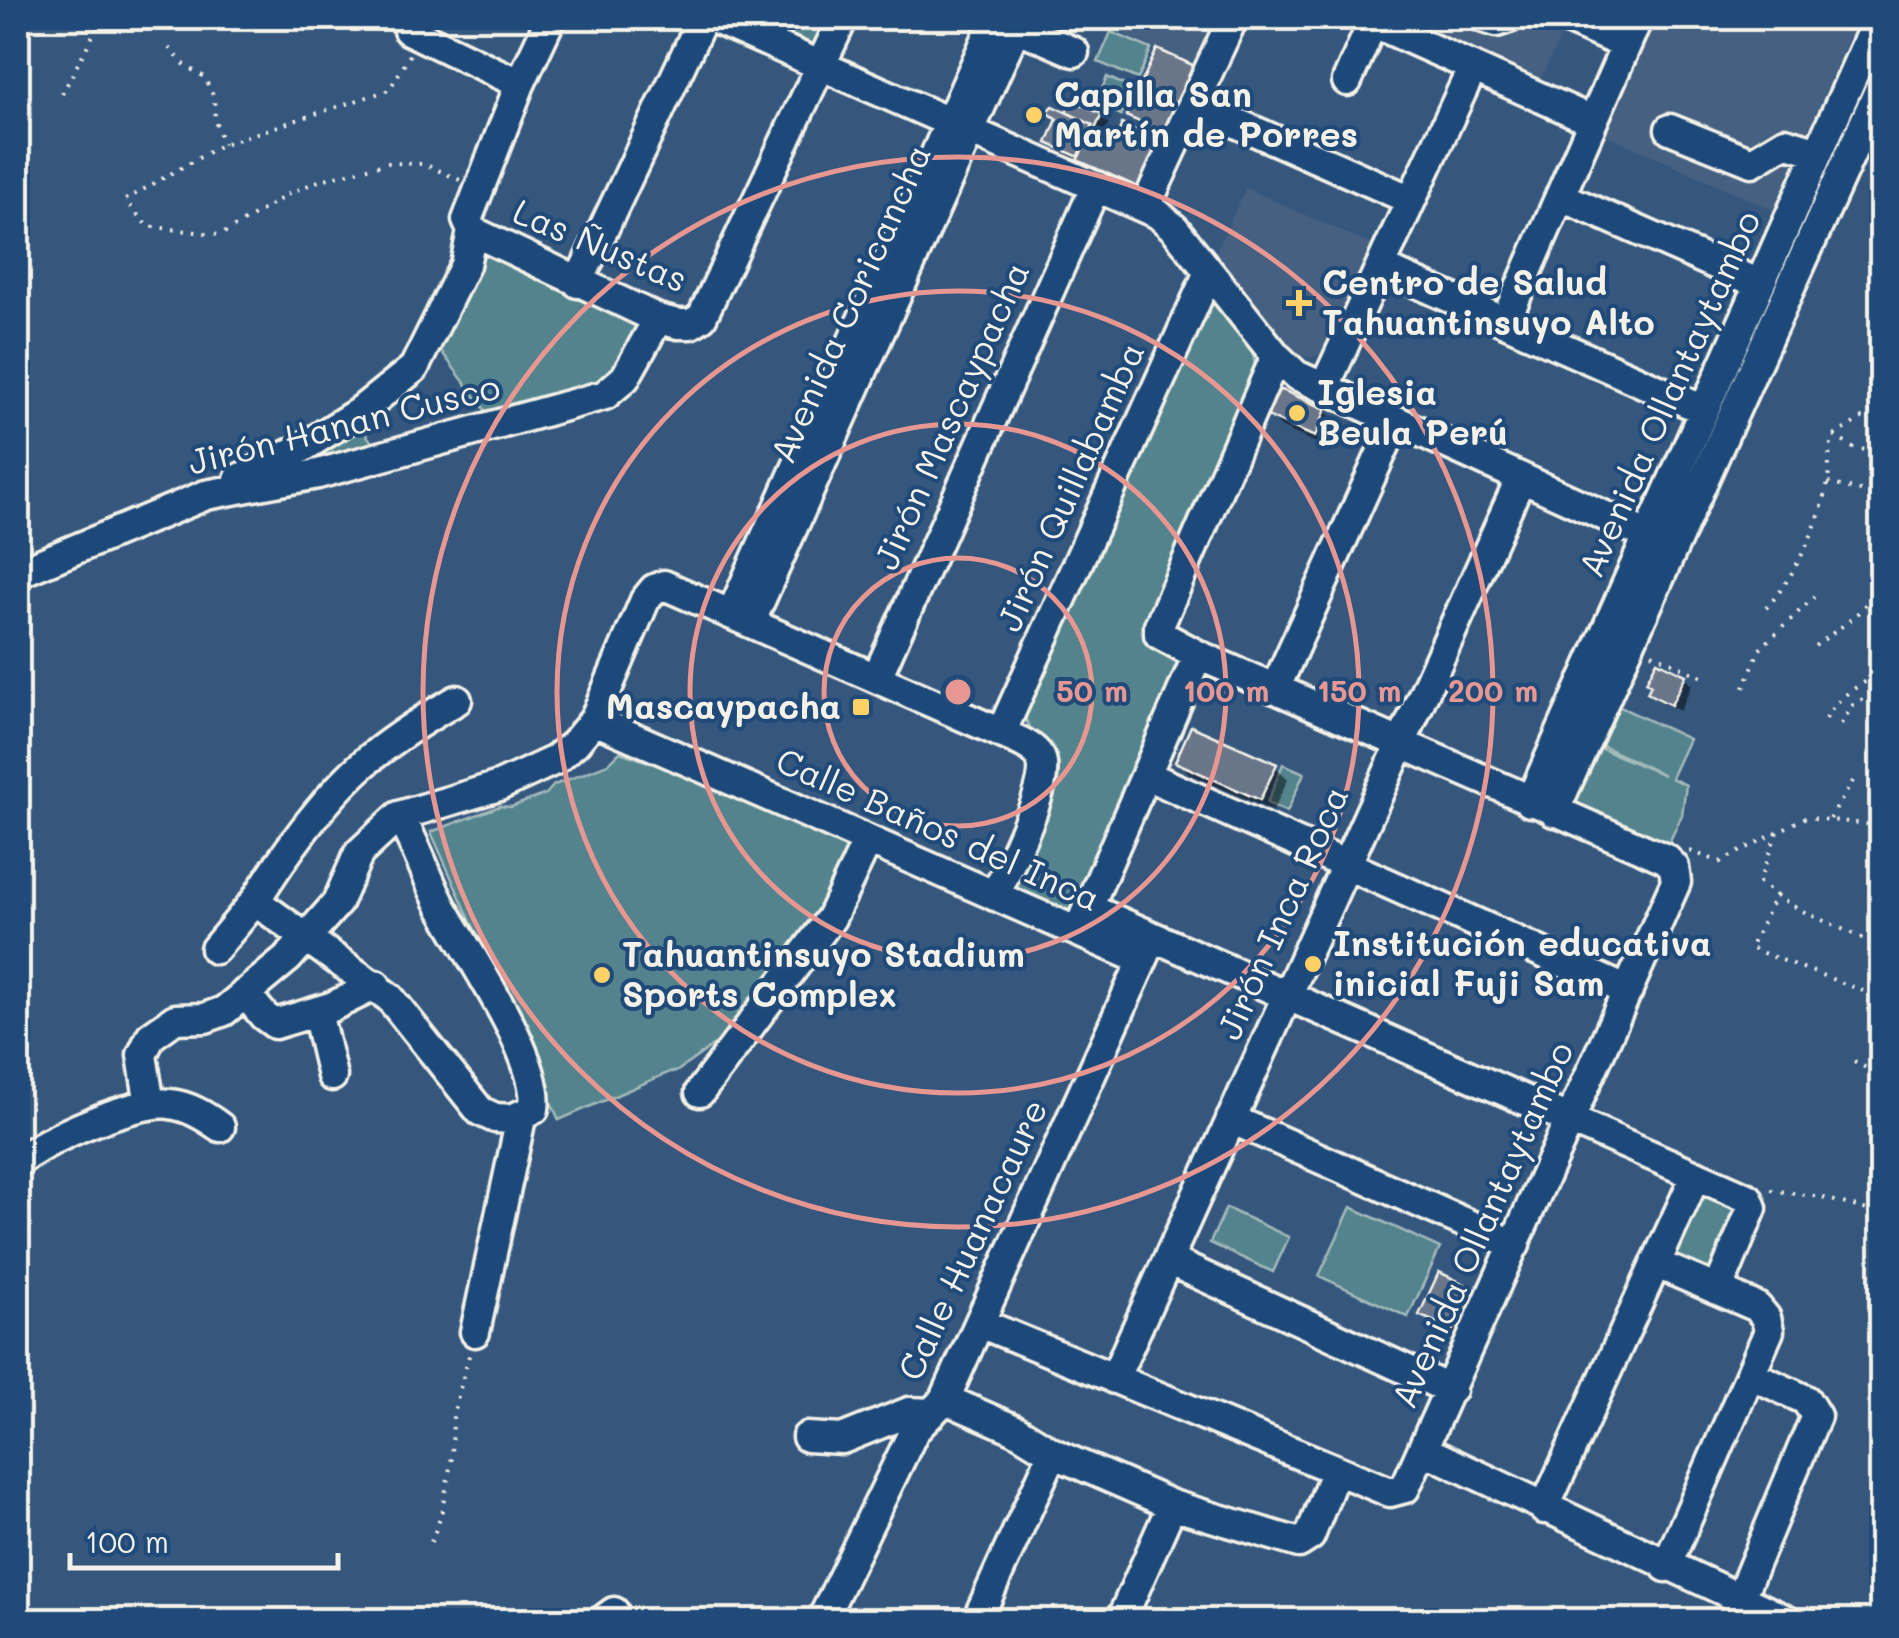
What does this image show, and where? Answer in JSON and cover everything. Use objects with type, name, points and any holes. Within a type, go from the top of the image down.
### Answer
[{"type":"street","name":"Las Ñustas","points":[[551,18],[520,84],[467,220],[472,231],[578,283],[678,324],[691,324],[702,317],[822,66]]},
{"type":"street","points":[[578,283],[703,18]]},
{"type":"street","points":[[713,18],[1146,208],[1167,221],[1276,356],[1296,375],[1661,542]]},
{"type":"street","points":[[822,66],[843,18]]},
{"type":"street","points":[[1146,208],[1232,18]]},
{"type":"street","points":[[1484,18],[1497,22],[1508,18]]},
{"type":"street","points":[[1565,18],[1626,45]]},
{"type":"street","points":[[1505,322],[1638,18]]},
{"type":"street","name":"Avenida Ollantaytambo","points":[[1542,807],[1630,643],[1704,410],[1878,18]]},
{"type":"street","points":[[1347,81],[1368,20],[1593,121]]},
{"type":"street","points":[[1010,21],[1074,52]]},
{"type":"street","name":"Avenida Coricancha","points":[[741,617],[959,126],[1010,21]]},
{"type":"street","points":[[412,28],[520,84]]},
{"type":"street","points":[[1324,388],[1473,67]]},
{"type":"street","name":"Avenida Ollantaytambo","points":[[1542,807],[1661,542],[1882,84]]},
{"type":"street","points":[[1193,104],[1411,200]]},
{"type":"street","points":[[1670,129],[1752,162],[1785,142],[1818,152]]},
{"type":"street","name":"Jirón Mascaypacha","points":[[877,677],[1096,186]]},
{"type":"street","points":[[1560,196],[1760,284]]},
{"type":"street","points":[[206,495],[302,448],[359,412],[414,368],[465,265],[472,231]]},
{"type":"street","points":[[1381,266],[1704,410]]},
{"type":"street","name":"Jirón Quillabamba","points":[[1001,733],[1209,272]]},
{"type":"street","name":"Jirón Hanan Cusco","points":[[18,573],[206,495],[318,474],[605,394],[625,378],[658,319]]},
{"type":"street","points":[[1276,356],[1159,626],[1159,634],[1198,655],[1542,807],[1666,859],[1678,857]]},
{"type":"street","points":[[359,412],[390,454]]},
{"type":"street","points":[[1275,689],[1396,421]]},
{"type":"street","points":[[302,448],[318,474]]},
{"type":"street","name":"Jirón Inca Roca","points":[[1114,1379],[1520,478]]},
{"type":"street","points":[[150,1105],[142,1055],[150,1036],[175,1020],[215,1015],[306,940],[337,903],[359,853],[398,816],[499,786],[555,760],[575,743],[594,720],[645,600],[654,589],[664,585],[877,677],[1038,753],[1043,784],[995,896]]},
{"type":"street","points":[[1082,920],[1198,655]]},
{"type":"street","points":[[215,948],[255,901],[287,852],[358,768],[405,732],[458,700]]},
{"type":"street","name":"Calle Baños del Inca","points":[[594,720],[995,896],[1082,920],[1147,948],[1287,996],[1748,1198]]},
{"type":"street","points":[[1146,775],[1628,991]]},
{"type":"street","points":[[255,901],[376,985],[410,1020],[480,1110],[503,1120],[521,1118],[534,1109],[536,1095],[516,1040],[440,903],[416,844],[398,816]]},
{"type":"street","points":[[700,1092],[831,918],[868,840]]},
{"type":"street","name":"Avenida Ollantaytambo","points":[[1336,1470],[1390,1492],[1405,1488],[1676,882],[1678,857]]},
{"type":"street","name":"Calle Huanacaure","points":[[822,1620],[914,1431],[938,1406],[980,1324],[1147,948]]},
{"type":"street","points":[[245,993],[275,1024],[317,1012],[376,985]]},
{"type":"street","points":[[317,1012],[332,1076]]},
{"type":"street","points":[[18,1162],[39,1146],[105,1118],[150,1105],[184,1107],[220,1126]]},
{"type":"street","points":[[475,1332],[521,1118]]},
{"type":"street","points":[[1232,1119],[1514,1245]]},
{"type":"street","points":[[1544,1509],[1696,1175]]},
{"type":"street","points":[[1718,1290],[1752,1208],[1748,1198]]},
{"type":"street","points":[[1168,1260],[1450,1390]]},
{"type":"street","points":[[1657,1264],[1757,1307],[1766,1318],[1768,1331],[1666,1566]]},
{"type":"street","points":[[980,1324],[1336,1470],[1304,1540]]},
{"type":"street","points":[[1740,1598],[1816,1416],[1806,1400],[1752,1375]]},
{"type":"street","points":[[807,1437],[842,1439],[909,1412],[938,1406],[1059,1440],[1178,1493],[1304,1540]]},
{"type":"street","points":[[1016,1430],[1053,1453],[1172,1505],[1304,1540]]},
{"type":"street","points":[[1424,1450],[1786,1620]]},
{"type":"street","points":[[977,1620],[1053,1453]]},
{"type":"street","points":[[1121,1620],[1172,1505]]},
{"type":"path","points":[[62,94],[102,18]]},
{"type":"path","points":[[412,28],[389,90],[223,144],[125,200],[147,226],[221,236],[292,192],[321,180],[388,163],[424,164],[478,188]]},
{"type":"path","points":[[169,48],[186,66],[204,76],[214,96],[214,121],[223,144]]},
{"type":"path","points":[[1766,608],[1791,575],[1828,484],[1834,436],[1882,405]]},
{"type":"path","points":[[1834,436],[1882,457]]},
{"type":"path","points":[[1828,484],[1882,496]]},
{"type":"path","points":[[1815,646],[1863,608],[1880,582],[1880,544]]},
{"type":"path","points":[[1744,688],[1759,650],[1814,597]]},
{"type":"path","points":[[1630,643],[1706,678]]},
{"type":"path","points":[[1826,719],[1846,694],[1882,674]]},
{"type":"path","points":[[1841,724],[1853,705],[1882,687]]},
{"type":"path","points":[[1830,819],[1853,781]]},
{"type":"path","points":[[1678,857],[1720,862],[1806,817],[1882,826]]},
{"type":"path","points":[[1777,832],[1759,882],[1798,908],[1882,946]]},
{"type":"path","points":[[1776,895],[1750,948],[1881,998],[1872,1018],[1882,1028]]},
{"type":"path","points":[[1854,1061],[1882,1077]]},
{"type":"path","points":[[1748,1198],[1766,1190],[1784,1192],[1821,1197],[1882,1214]]},
{"type":"path","points":[[431,1542],[441,1516],[452,1456],[453,1414],[475,1332]]},
{"type":"shaded area","points":[[1087,18],[1220,18],[1197,67]]},
{"type":"shaded area","points":[[1390,18],[1570,18],[1538,85]]},
{"type":"shaded area","points":[[1654,18],[1857,18],[1773,210],[1602,133]]},
{"type":"shaded area","name":"Centro de Salud Tahuantinsuyo Alto","points":[[1246,188],[1372,245],[1322,354],[1309,358],[1290,350],[1214,255]]},
{"type":"green space","points":[[725,18],[836,18],[818,58]]},
{"type":"green space","points":[[1111,32],[1151,49],[1138,79],[1098,62]]},
{"type":"green space","points":[[1107,77],[1133,89],[1121,115],[1096,103]]},
{"type":"green space","points":[[484,246],[650,322],[617,379],[492,419],[435,343]]},
{"type":"green space","points":[[1211,296],[1248,341],[1256,377],[1144,635],[1146,641],[1174,654],[1179,669],[1073,912],[1009,886],[1036,739],[1018,705]]},
{"type":"green space","points":[[359,424],[375,447],[323,458],[320,450]]},
{"type":"green space","points":[[1618,706],[1689,739],[1671,778],[1686,785],[1682,815],[1667,847],[1580,808],[1576,796],[1597,747],[1664,775],[1600,745]]},
{"type":"green space","name":"Tahuantinsuyo Stadium Sports Complex","points":[[620,752],[734,792],[855,853],[827,913],[726,1036],[676,1072],[559,1120],[431,832],[500,806],[511,807],[546,794],[554,785],[608,764]]},
{"type":"green space","points":[[1283,764],[1304,773],[1287,812],[1267,803]]},
{"type":"green space","points":[[1702,1191],[1744,1209],[1718,1266],[1708,1273],[1673,1257]]},
{"type":"green space","points":[[1351,1207],[1440,1248],[1408,1317],[1319,1276]]},
{"type":"green space","points":[[1226,1208],[1289,1237],[1273,1272],[1210,1243]]},
{"type":"building","points":[[1157,49],[1197,67],[1167,134],[1126,116]]},
{"type":"building","points":[[1071,100],[1102,114],[1091,138],[1088,136],[1093,125],[1066,112]]},
{"type":"building","points":[[1053,106],[1093,125],[1079,157],[1047,143],[1057,119],[1047,112]]},
{"type":"building","points":[[1122,124],[1163,142],[1142,189],[1077,160],[1088,136],[1112,147]]},
{"type":"building","name":"Iglesia Beula Perú","points":[[1277,391],[1326,409],[1315,437],[1267,416]]},
{"type":"building","points":[[1657,661],[1686,675],[1671,705],[1647,693],[1651,685],[1646,682]]},
{"type":"building","points":[[1191,726],[1277,764],[1260,800],[1175,762]]},
{"type":"building","points":[[1439,1272],[1473,1288],[1453,1330],[1419,1315]]},
{"type":"place","name":"Capilla San Martín de Porres","points":[[1034,115]]},
{"type":"place","name":"Centro de Salud Tahuantinsuyo Alto","points":[[1299,303]]},
{"type":"place","name":"Iglesia Beula Perú","points":[[1297,413]]},
{"type":"place","name":"Mascaypacha","points":[[861,707]]},
{"type":"place","name":"Institución educativa inicial Fuji Sam","points":[[1313,964]]},
{"type":"place","name":"Tahuantinsuyo Stadium Sports Complex","points":[[602,975]]}]
